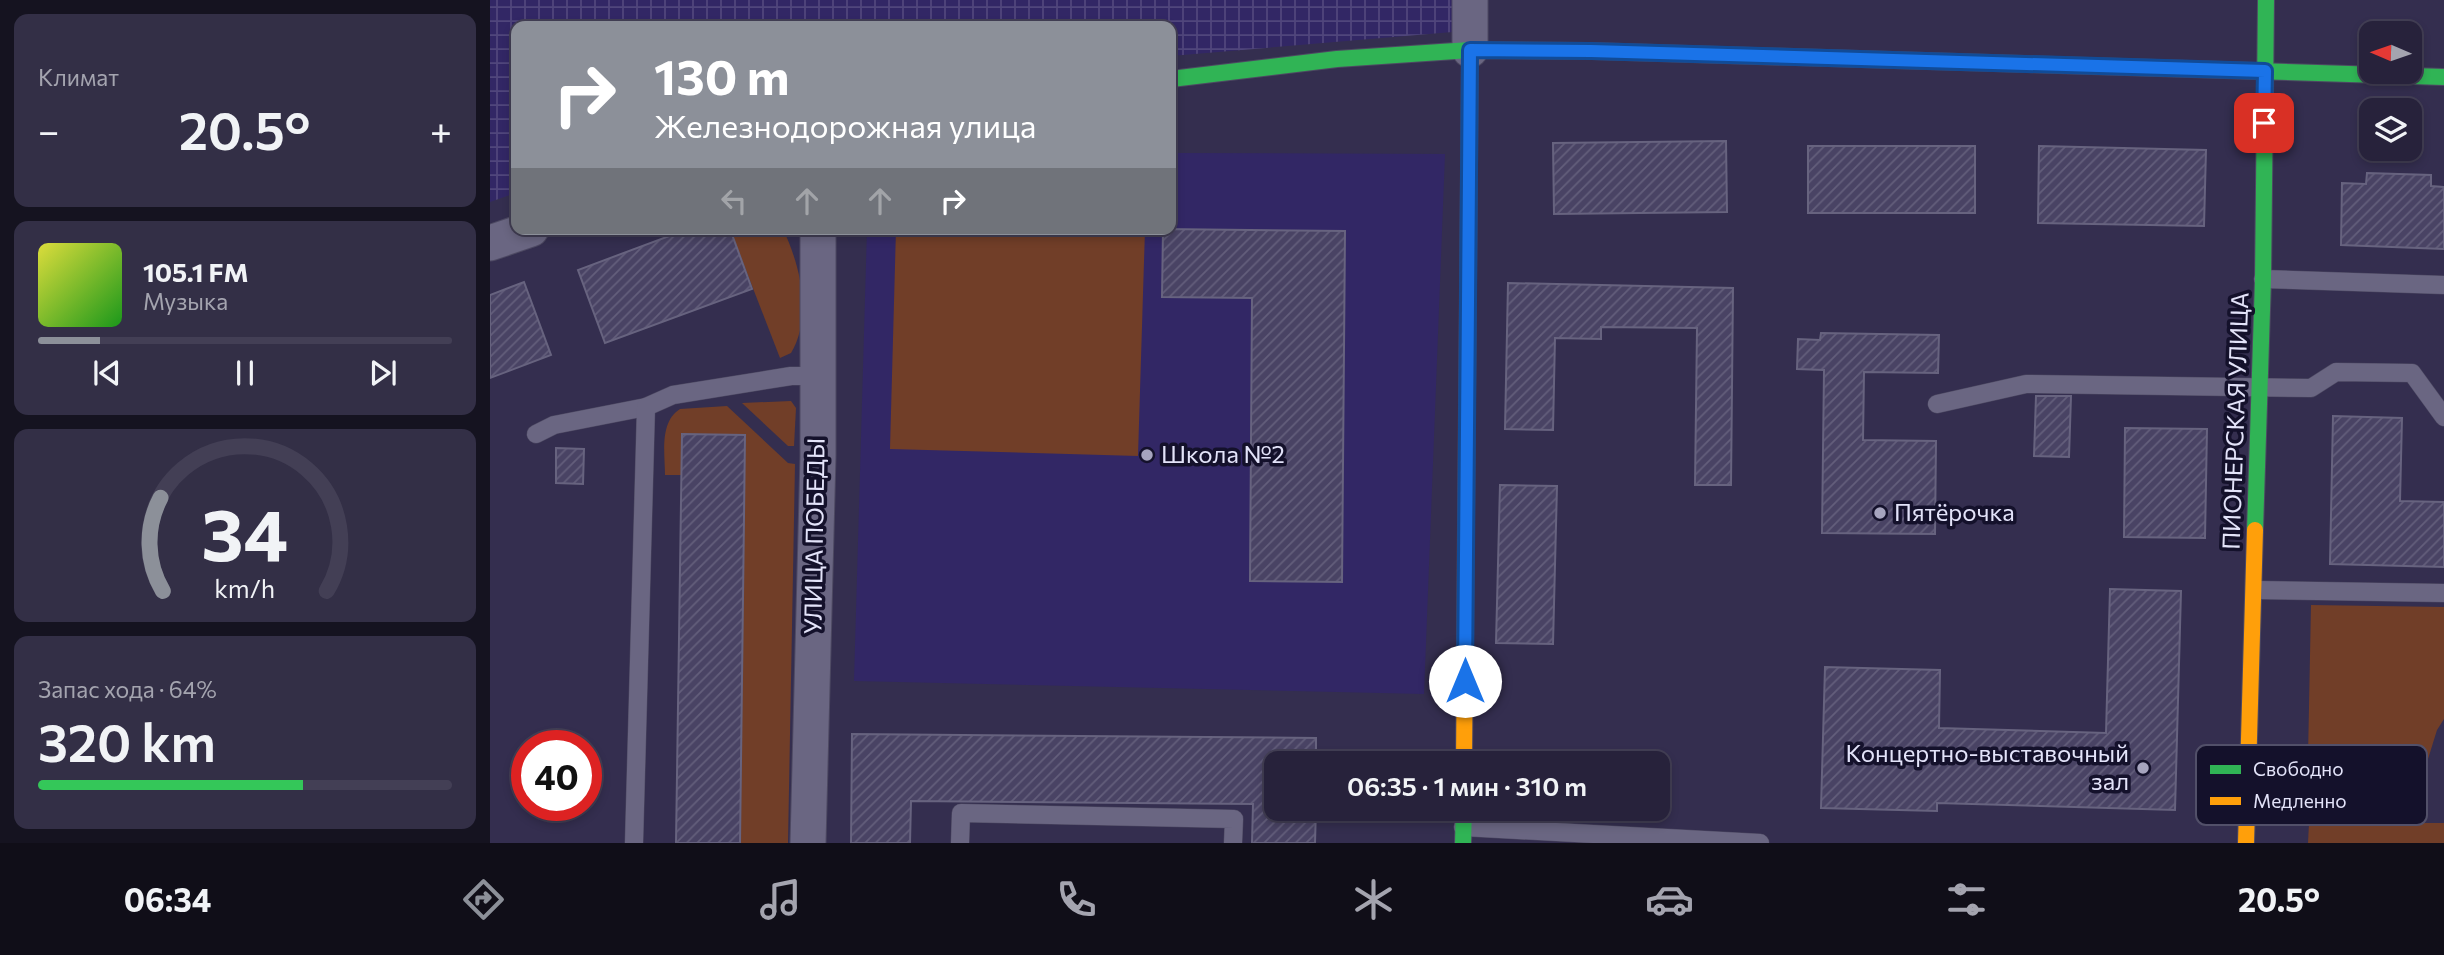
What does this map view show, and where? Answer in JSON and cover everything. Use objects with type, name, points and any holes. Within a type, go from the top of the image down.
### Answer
[{"type":"street","points":[[1464,751],[1470,0]]},
{"type":"street","name":"ПИОНЕРСКАЯ УЛИЦА","points":[[2249,745],[2263,279],[2266,0]]},
{"type":"street","points":[[1176,78],[1337,59],[1470,50],[1591,51],[2444,77]]},
{"type":"street","points":[[490,243],[513,235]]},
{"type":"street","name":"УЛИЦА ПОБЕДЫ","points":[[808,843],[818,456],[818,235]]},
{"type":"street","name":"ПИОНЕРСКАЯ УЛИЦА","points":[[2246,843],[2247,825]]},
{"type":"lane","points":[[2263,279],[2444,285]]},
{"type":"lane","points":[[1937,404],[2026,383],[2311,388],[2336,372],[2412,373],[2444,417]]},
{"type":"lane","points":[[536,435],[554,425],[646,407],[673,395],[791,376],[817,376]]},
{"type":"lane","points":[[634,843],[646,407]]},
{"type":"lane","points":[[2255,590],[2444,593]]},
{"type":"lane","points":[[960,843],[961,813],[1234,819],[1233,843]]},
{"type":"lane","points":[[1463,835],[1760,843]]},
{"type":"shaded area","points":[[490,0],[1476,0],[1476,30],[1176,56],[1176,21],[511,21],[511,195],[490,202]]},
{"type":"shaded area","name":"Школа №2","points":[[1176,153],[1445,154],[1424,694],[854,681],[867,235],[1176,235]]},
{"type":"shaded area","points":[[732,235],[786,235],[795,258],[802,291],[801,323],[798,339],[791,353],[780,358]]},
{"type":"shaded area","points":[[896,235],[1145,235],[1138,456],[890,449]]},
{"type":"shaded area","points":[[791,401],[796,408],[794,446],[788,446],[742,403]]},
{"type":"shaded area","points":[[727,406],[788,463],[795,464],[788,843],[740,843],[745,435],[682,434],[681,475],[665,475],[666,430],[673,415],[680,409]]},
{"type":"shaded area","points":[[2311,605],[2444,607],[2444,719],[2437,730],[2428,759],[2427,745],[2308,745]]},
{"type":"shaded area","points":[[2444,823],[2444,843],[2308,843],[2309,825]]},
{"type":"building","points":[[1726,141],[1727,212],[1554,214],[1553,143]]},
{"type":"building","points":[[1808,146],[1975,146],[1975,213],[1808,213]]},
{"type":"building","points":[[2039,146],[2206,150],[2204,226],[2038,223]]},
{"type":"building","points":[[2367,173],[2431,175],[2431,186],[2444,187],[2444,249],[2341,245],[2342,183],[2366,184]]},
{"type":"building","points":[[1176,229],[1345,231],[1342,582],[1250,581],[1252,298],[1162,297],[1163,235],[1176,235]]},
{"type":"building","points":[[672,235],[732,235],[752,289],[605,343],[578,270]]},
{"type":"building","points":[[524,282],[551,355],[490,378],[490,295]]},
{"type":"building","points":[[1508,283],[1733,288],[1731,485],[1695,485],[1697,328],[1601,327],[1601,339],[1555,338],[1553,430],[1505,429]]},
{"type":"building","points":[[1821,333],[1939,335],[1938,373],[1864,372],[1863,440],[1936,441],[1935,534],[1822,533],[1824,370],[1797,369],[1798,339],[1820,340]]},
{"type":"building","points":[[2036,396],[2071,396],[2069,457],[2034,456]]},
{"type":"building","points":[[2333,416],[2402,418],[2400,501],[2444,502],[2444,567],[2330,564]]},
{"type":"building","points":[[2125,428],[2207,429],[2205,538],[2124,537]]},
{"type":"building","points":[[682,434],[745,435],[740,843],[676,843]]},
{"type":"building","points":[[556,448],[584,449],[583,484],[556,483]]},
{"type":"building","points":[[1500,485],[1557,486],[1553,644],[1496,643]]},
{"type":"building","points":[[2110,589],[2181,591],[2175,810],[1937,803],[1937,811],[1821,808],[1825,667],[1940,670],[1939,728],[2106,733]]},
{"type":"building","points":[[852,734],[1316,738],[1316,751],[1264,751],[1264,821],[1316,821],[1315,843],[1252,843],[1253,804],[911,801],[910,843],[851,843]]},
{"type":"traffic: fast","points":[[2255,530],[2263,279],[2266,0]]},
{"type":"traffic: fast","points":[[1176,78],[1337,59],[1470,50],[1893,60]]},
{"type":"traffic: fast","points":[[1469,166],[1470,50]]},
{"type":"traffic: fast","points":[[2224,70],[2444,77]]},
{"type":"traffic: fast","points":[[1463,843],[1464,821]]},
{"type":"traffic: slow","points":[[1893,60],[2224,70]]},
{"type":"traffic: slow","points":[[1464,751],[1469,166]]},
{"type":"traffic: slow","points":[[2249,745],[2255,530]]},
{"type":"traffic: slow","points":[[2246,843],[2247,825]]},
{"type":"place","name":"Школа №2","points":[[1147,455]]},
{"type":"place","name":"Пятёрочка","points":[[1880,513]]},
{"type":"place","name":"Концертно-выставочный зал","points":[[2143,768]]},
{"type":"route","points":[[1465,681],[1470,50],[1591,51],[2265,71],[2264,123]]}]
